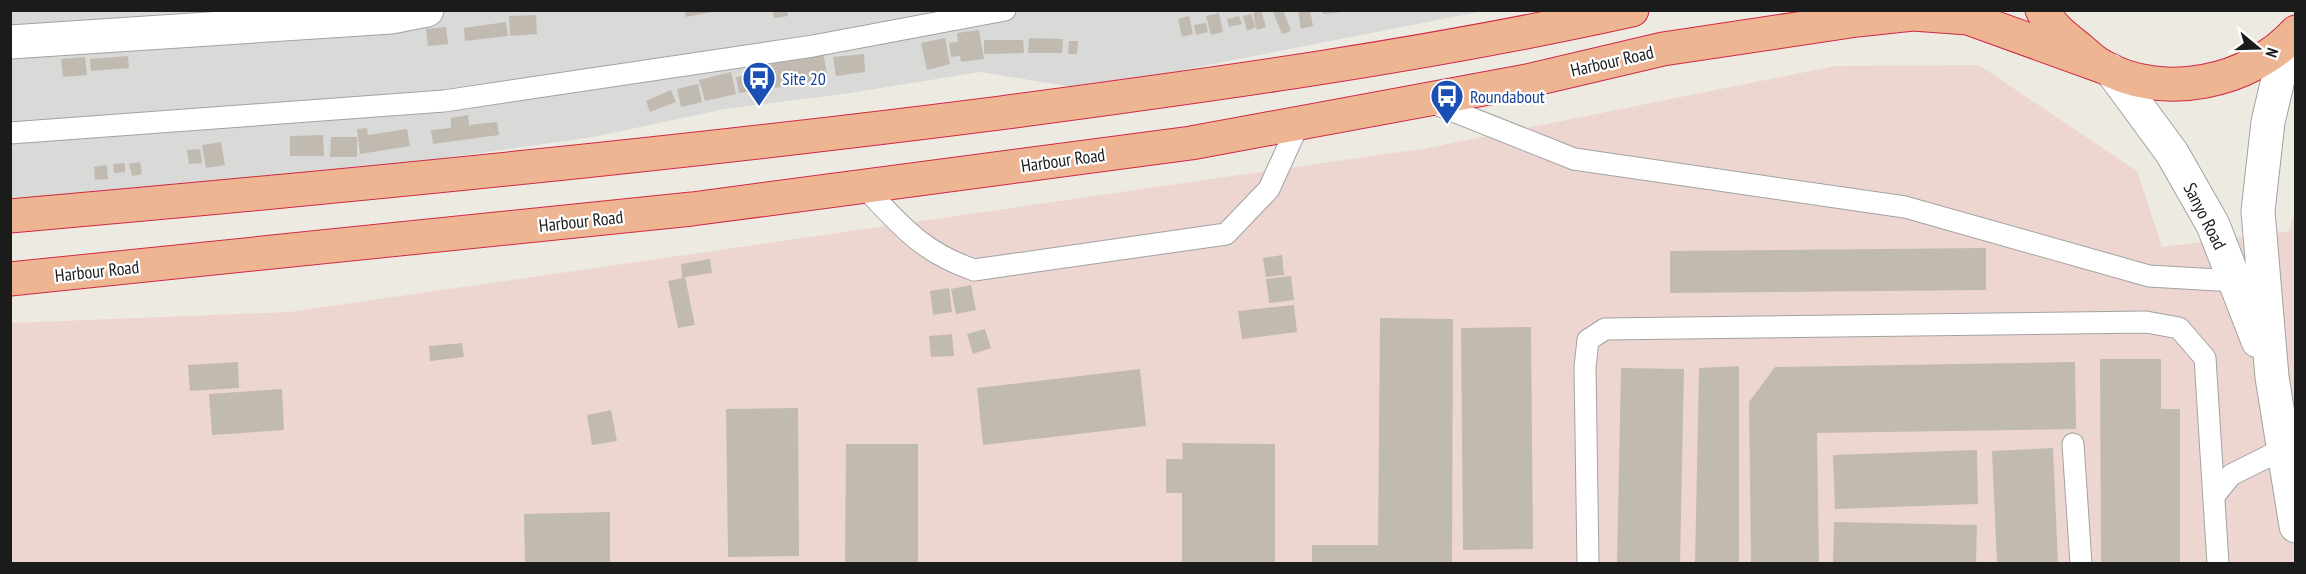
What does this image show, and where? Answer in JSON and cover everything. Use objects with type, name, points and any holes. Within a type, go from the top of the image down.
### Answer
[{"type":"highway","points":[[10,216],[264,194],[878,129],[1191,88],[1536,32],[1632,10]]},
{"type":"highway","points":[[2042,10],[2052,28],[2106,68]]},
{"type":"highway","name":"Harbour Road","points":[[10,279],[669,212],[1191,143],[1527,81],[1663,49],[1857,20],[1913,14],[1968,18],[2106,68],[2158,83],[2193,83],[2227,76],[2259,62],[2291,37]]},
{"type":"street","points":[[10,42],[391,17],[427,10]]},
{"type":"street","name":"Sanyo Road","points":[[2291,37],[2268,122],[2258,211],[2272,376],[2295,526]]},
{"type":"street","name":"Sanyo Road","points":[[2106,68],[2172,153],[2213,225],[2272,376]]},
{"type":"lane","points":[[10,133],[444,100],[813,46],[1005,10]]},
{"type":"lane","points":[[1424,99],[1574,159],[1905,207],[2149,276],[2235,281]]},
{"type":"lane","points":[[864,187],[918,243],[952,262],[974,270],[1226,234],[1269,189],[1299,123]]},
{"type":"lane","points":[[1588,564],[1585,367],[1588,340],[1605,329],[2146,322],[2179,328],[2205,358],[2218,564]]},
{"type":"lane","points":[[2073,444],[2081,564]]},
{"type":"lane","points":[[2214,496],[2231,475],[2283,450]]},
{"type":"shaded area","points":[[10,11],[1484,11],[1085,89],[980,72],[850,93],[725,109],[593,137],[367,169],[11,206]]},
{"type":"shaded area","points":[[1979,65],[2137,171],[2162,247],[2289,231],[2295,209],[2295,563],[11,563],[10,323],[289,312],[1427,148],[1835,66]]},
{"type":"building","points":[[685,10],[712,10],[712,12],[686,17]]},
{"type":"building","points":[[773,10],[787,10],[788,16],[774,18]]},
{"type":"building","points":[[1261,10],[1266,27],[1257,30],[1253,13]]},
{"type":"building","points":[[1283,10],[1291,31],[1282,34],[1273,12]]},
{"type":"building","points":[[1298,10],[1310,10],[1313,26],[1301,29]]},
{"type":"building","points":[[1323,10],[1343,10],[1343,12],[1323,14]]},
{"type":"building","points":[[1219,13],[1223,32],[1211,35],[1206,16]]},
{"type":"building","points":[[1251,14],[1256,27],[1247,31],[1243,16]]},
{"type":"building","points":[[536,15],[537,34],[510,36],[509,16]]},
{"type":"building","points":[[1189,16],[1193,34],[1182,37],[1178,19]]},
{"type":"building","points":[[1239,16],[1242,24],[1229,27],[1227,19]]},
{"type":"building","points":[[506,22],[508,36],[465,41],[464,28]]},
{"type":"building","points":[[1206,23],[1208,32],[1196,35],[1194,25]]},
{"type":"building","points":[[446,27],[448,44],[428,46],[426,29]]},
{"type":"building","points":[[979,30],[984,59],[961,62],[960,56],[951,57],[949,43],[958,42],[957,33]]},
{"type":"building","points":[[945,38],[950,64],[927,70],[921,43]]},
{"type":"building","points":[[1029,38],[1063,39],[1062,53],[1028,53]]},
{"type":"building","points":[[984,40],[1023,40],[1024,53],[984,54]]},
{"type":"building","points":[[1069,41],[1078,41],[1077,54],[1068,54]]},
{"type":"building","points":[[823,53],[828,78],[775,88],[770,63]]},
{"type":"building","points":[[864,54],[865,72],[836,76],[833,57]]},
{"type":"building","points":[[128,56],[129,68],[91,71],[90,59]]},
{"type":"building","points":[[85,57],[87,75],[63,77],[61,59]]},
{"type":"building","points":[[770,71],[773,88],[739,93],[736,77]]},
{"type":"building","points":[[731,72],[736,94],[705,101],[699,80]]},
{"type":"building","points":[[698,84],[702,102],[681,107],[677,89]]},
{"type":"building","points":[[671,90],[676,102],[650,112],[646,101]]},
{"type":"building","points":[[468,115],[469,125],[497,122],[499,135],[433,144],[431,130],[451,128],[451,118]]},
{"type":"building","points":[[367,128],[368,135],[407,129],[410,146],[360,154],[357,129]]},
{"type":"building","points":[[323,135],[324,156],[290,156],[290,136]]},
{"type":"building","points":[[331,137],[357,137],[357,157],[330,157]]},
{"type":"building","points":[[221,142],[225,165],[206,168],[202,145]]},
{"type":"building","points":[[200,149],[202,163],[189,164],[187,150]]},
{"type":"building","points":[[140,162],[142,174],[132,176],[129,164]]},
{"type":"building","points":[[125,163],[125,172],[114,173],[113,164]]},
{"type":"building","points":[[107,165],[108,179],[95,180],[94,167]]},
{"type":"building","points":[[1986,248],[1986,290],[1670,293],[1670,251]]},
{"type":"building","points":[[1282,255],[1284,275],[1266,277],[1263,258]]},
{"type":"building","points":[[710,259],[712,273],[685,277],[695,325],[678,328],[668,281],[682,278],[681,264]]},
{"type":"building","points":[[1291,276],[1294,300],[1269,303],[1266,279]]},
{"type":"building","points":[[971,285],[976,310],[956,314],[951,289]]},
{"type":"building","points":[[949,288],[952,312],[933,315],[930,291]]},
{"type":"building","points":[[1294,305],[1297,332],[1242,339],[1238,311]]},
{"type":"building","points":[[1380,318],[1453,319],[1452,564],[1312,564],[1312,545],[1378,545]]},
{"type":"building","points":[[1531,327],[1533,549],[1463,550],[1461,328]]},
{"type":"building","points":[[985,329],[991,348],[973,354],[967,334]]},
{"type":"building","points":[[952,334],[954,356],[931,357],[929,336]]},
{"type":"building","points":[[462,343],[464,357],[430,361],[429,346]]},
{"type":"building","points":[[2100,359],[2161,359],[2161,409],[2180,409],[2180,564],[2101,564]]},
{"type":"building","points":[[238,362],[239,388],[190,391],[188,365]]},
{"type":"building","points":[[2075,362],[2076,429],[1817,433],[1819,564],[1751,564],[1749,402],[1775,367]]},
{"type":"building","points":[[1739,366],[1739,564],[1695,564],[1699,368]]},
{"type":"building","points":[[1621,368],[1684,369],[1680,564],[1617,564]]},
{"type":"building","points":[[1140,369],[1146,426],[983,445],[977,388]]},
{"type":"building","points":[[282,389],[284,430],[212,435],[209,394]]},
{"type":"building","points":[[798,408],[799,556],[728,557],[726,409]]},
{"type":"building","points":[[611,410],[617,441],[592,445],[587,415]]},
{"type":"building","points":[[1182,443],[1275,444],[1275,564],[1182,564],[1182,493],[1166,493],[1166,459],[1183,459]]},
{"type":"building","points":[[846,444],[918,444],[918,564],[845,564]]},
{"type":"building","points":[[2053,448],[2058,564],[1997,564],[1992,451]]},
{"type":"building","points":[[1977,450],[1978,504],[1835,509],[1833,455]]},
{"type":"building","points":[[610,512],[610,564],[525,564],[524,514]]},
{"type":"building","points":[[1834,522],[1977,525],[1976,564],[1833,564]]},
{"type":"place","name":"Site 20","points":[[759,107]]},
{"type":"place","name":"Roundabout","points":[[1447,125]]}]
